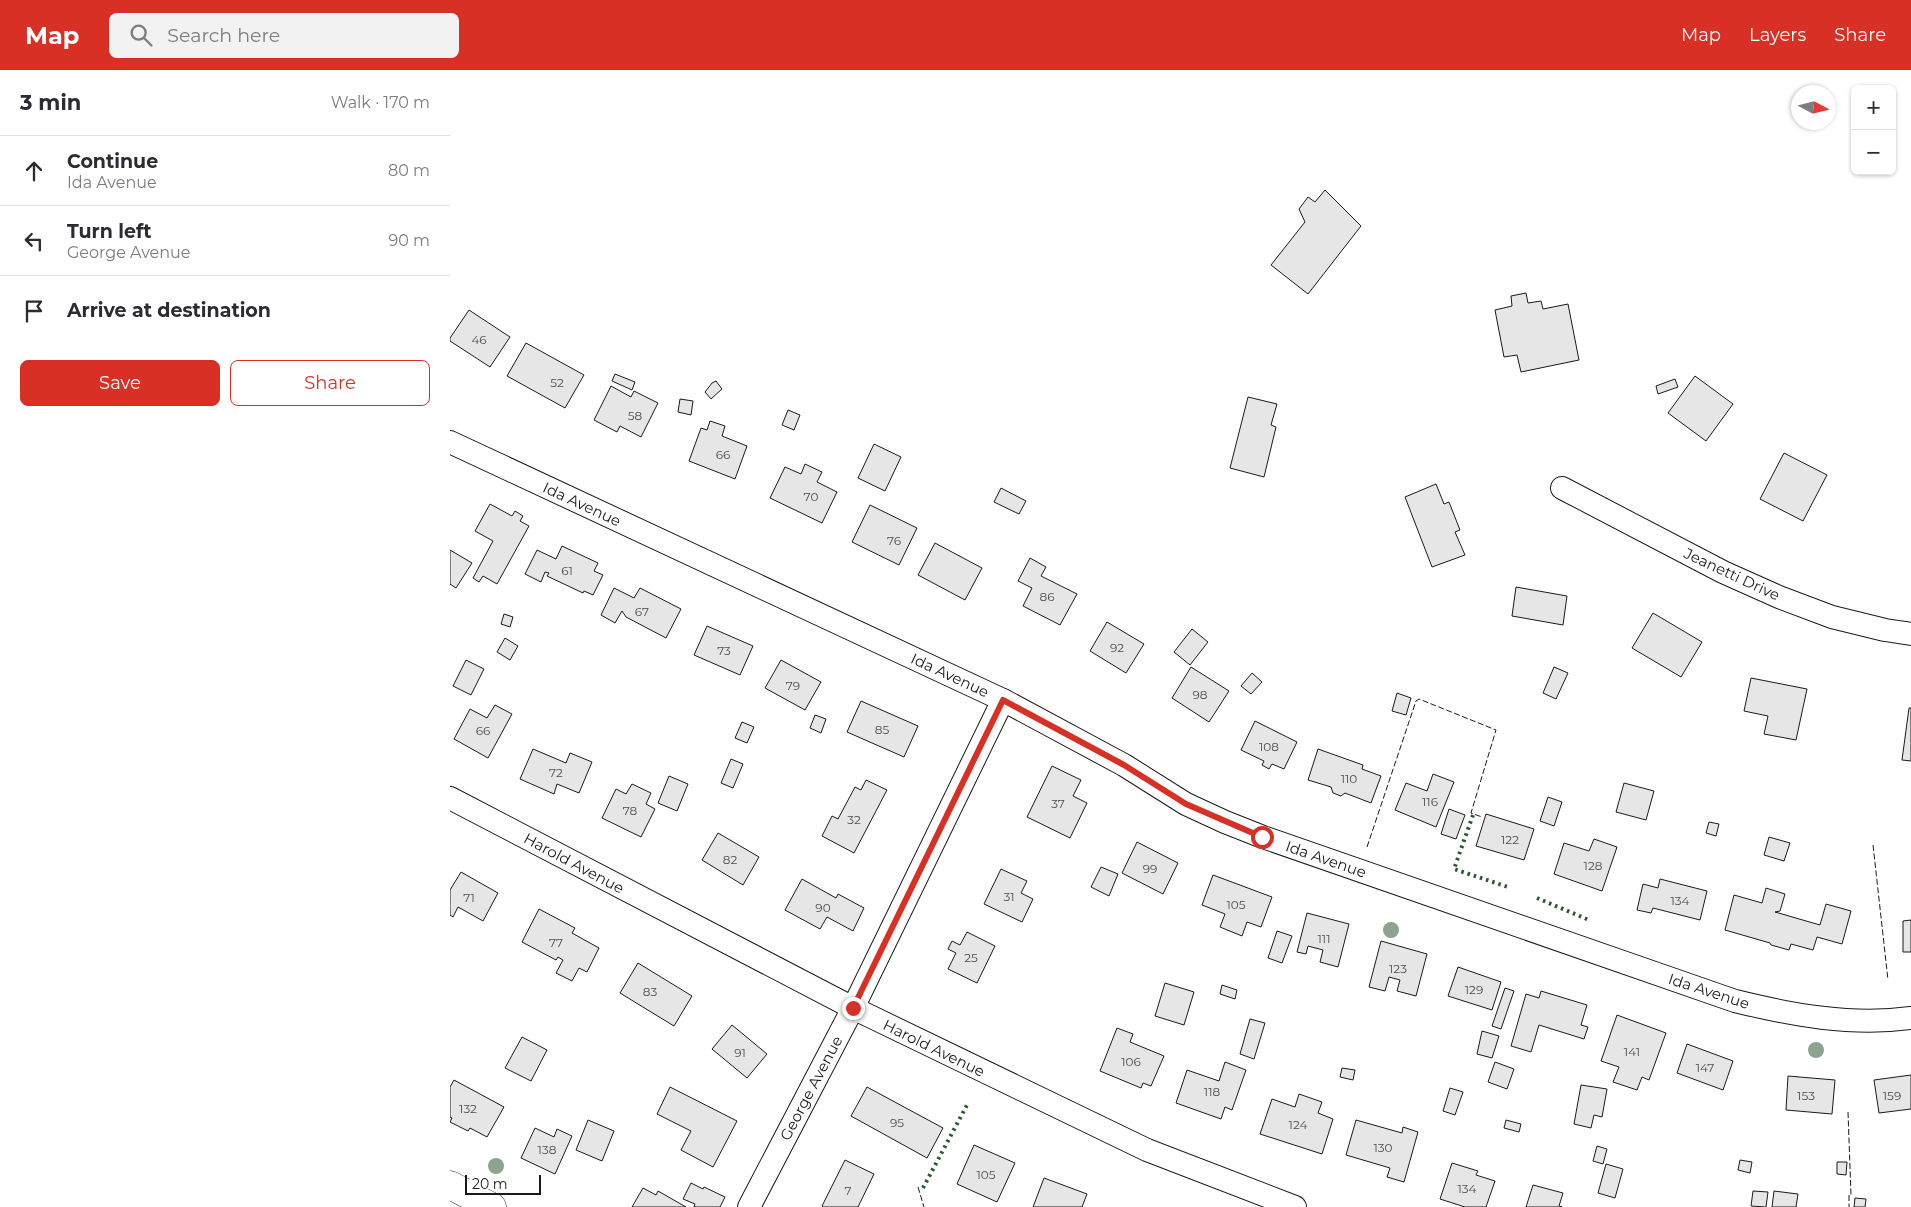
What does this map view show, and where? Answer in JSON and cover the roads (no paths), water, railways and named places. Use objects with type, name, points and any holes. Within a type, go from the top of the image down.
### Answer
[{"type":"street","name":"Ida Avenue","points":[[450,442],[1003,700],[1124,765],[1186,804],[1224,822],[1735,1000],[1780,1012],[1818,1019],[1911,1018]]},
{"type":"street","name":"Jeanetti Drive","points":[[1562,488],[1723,572],[1779,597],[1832,617],[1885,630],[1911,634]]},
{"type":"street","name":"George Avenue","points":[[749,1207],[853,1008],[1003,700]]},
{"type":"street","name":"Harold Avenue","points":[[450,798],[853,1008],[1147,1150],[1295,1207]]},
{"type":"street","points":[[450,1185],[492,1207]]}]
